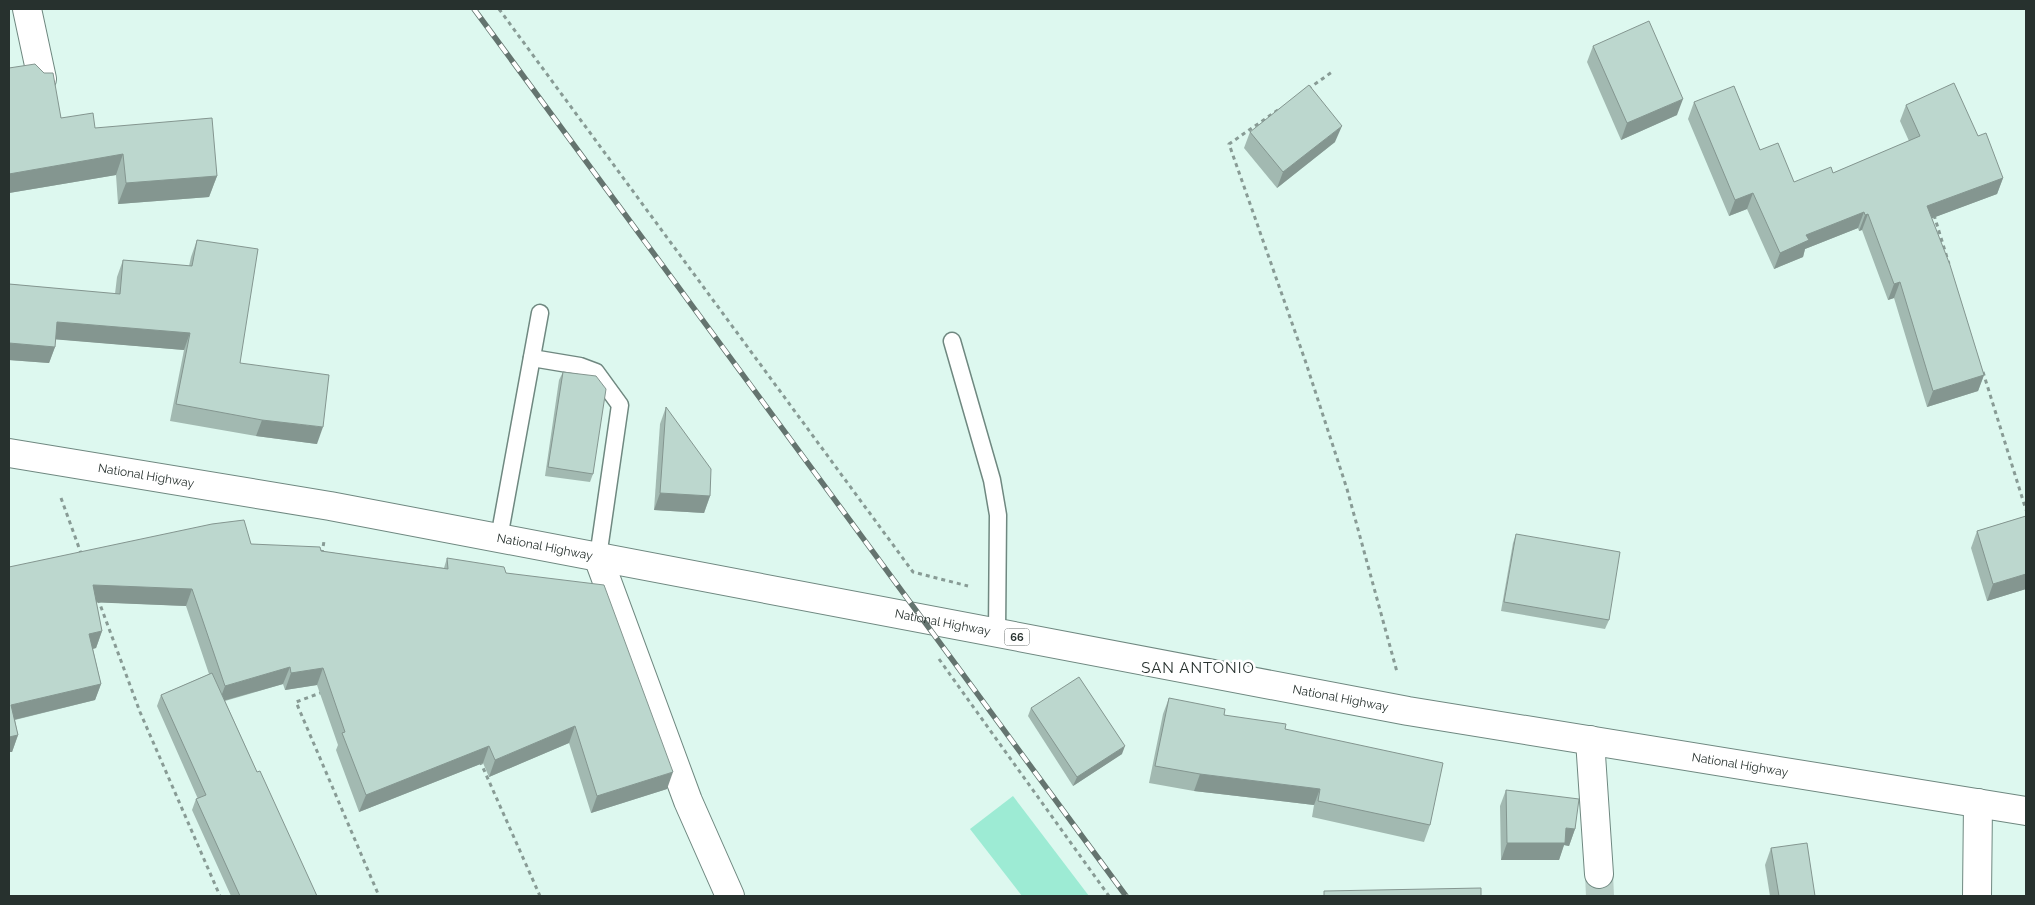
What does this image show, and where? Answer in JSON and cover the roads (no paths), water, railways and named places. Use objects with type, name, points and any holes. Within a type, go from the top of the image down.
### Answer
[{"type":"main road","points":[[27,9],[42,79]]},
{"type":"main road","name":"National Highway","points":[[9,453],[330,506],[1408,711],[2026,811]]},
{"type":"main road","points":[[598,557],[688,801],[730,896]]},
{"type":"main road","points":[[1590,740],[1599,874]]},
{"type":"main road","points":[[1977,896],[1978,803]]},
{"type":"lane","points":[[499,538],[540,313]]},
{"type":"lane","points":[[952,341],[992,480],[998,515],[997,633]]},
{"type":"lane","points":[[532,358],[580,366],[596,372],[620,405],[598,557]]},
{"type":"tunnel","points":[[1599,874],[1600,896]]},
{"type":"railway","points":[[474,9],[1126,896]]},
{"type":"district","name":"SAN ANTONIO","points":[[1198,668]]}]
